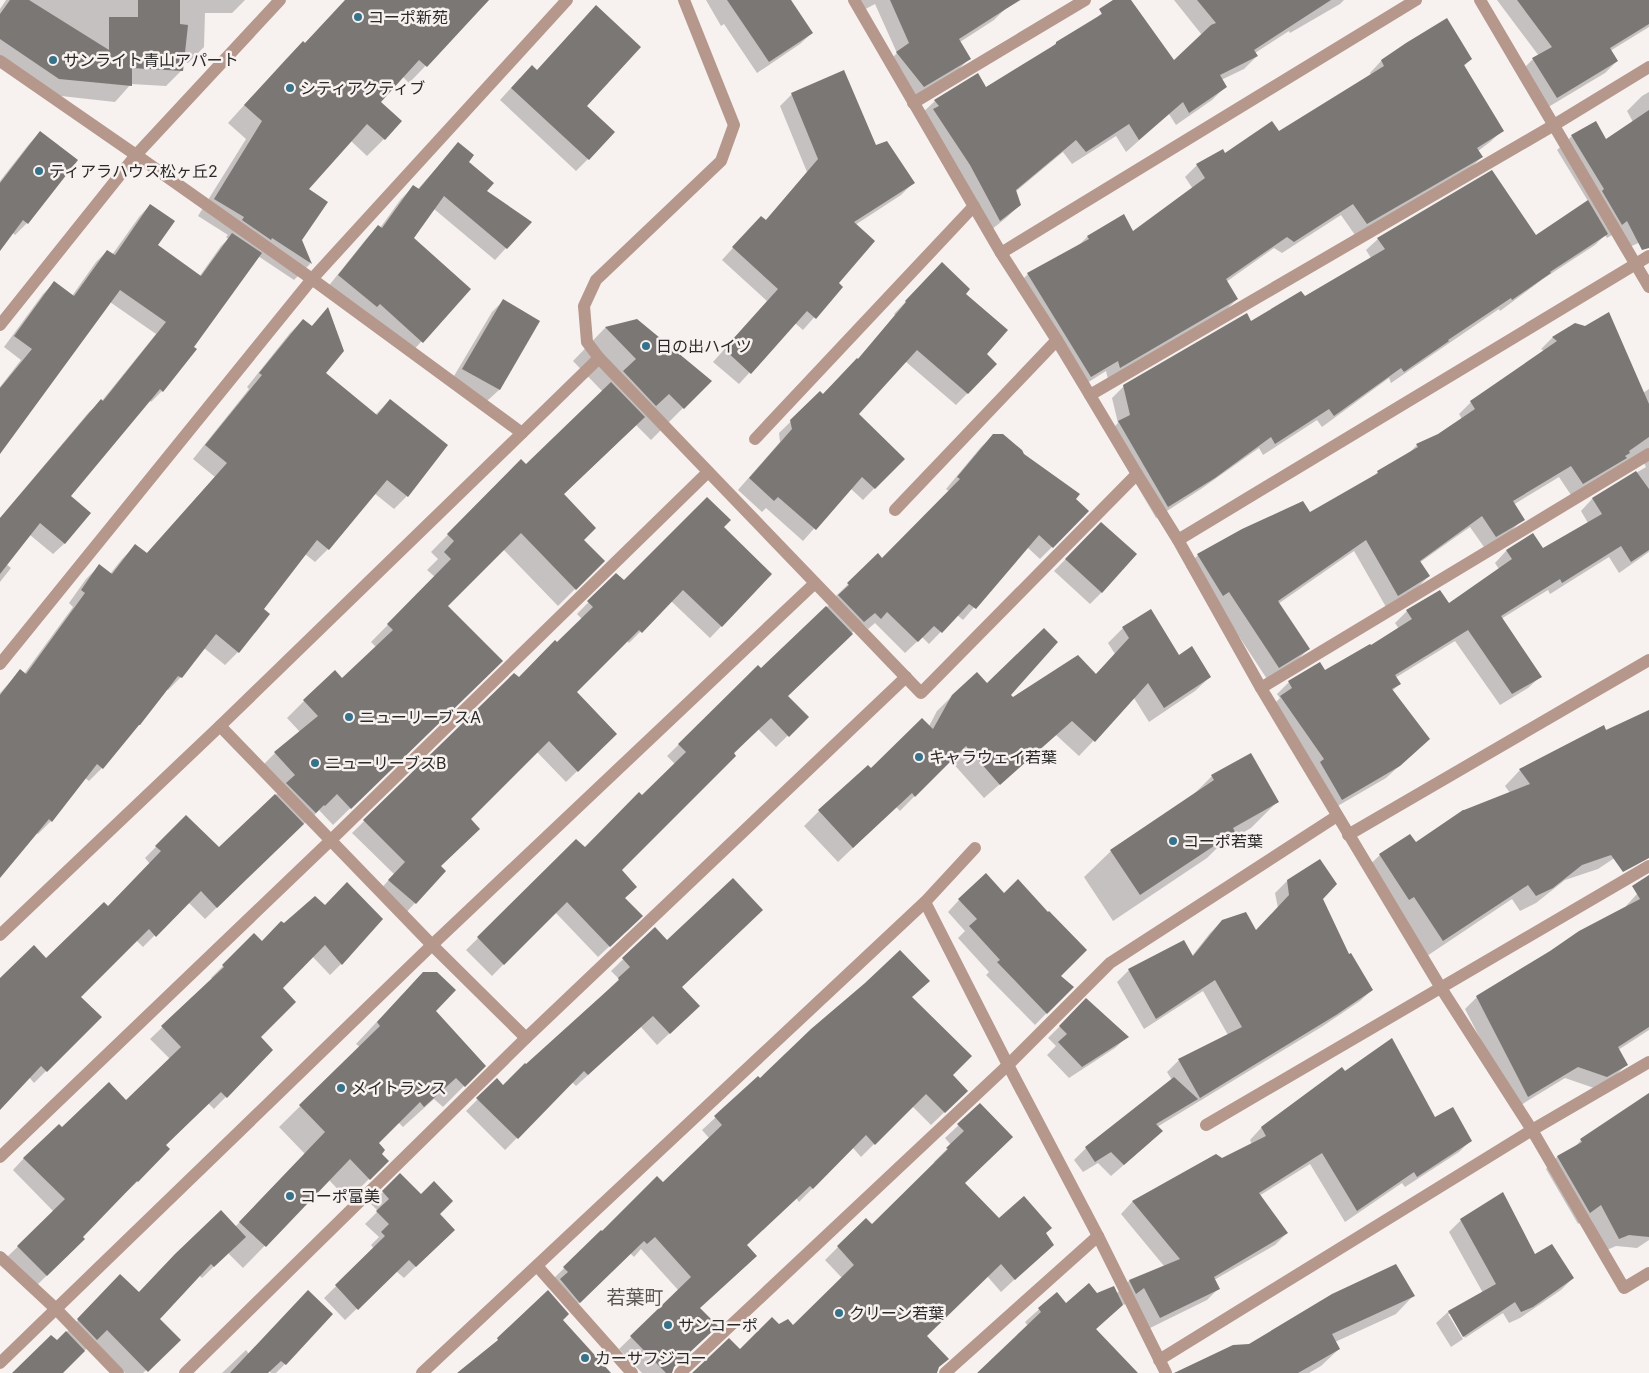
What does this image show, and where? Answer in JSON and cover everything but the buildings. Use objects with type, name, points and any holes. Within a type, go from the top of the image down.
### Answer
[{"type":"street","points":[[0,326],[136,155],[280,0]]},
{"type":"street","points":[[0,664],[312,279],[566,0]]},
{"type":"street","points":[[684,0],[734,125],[720,161],[596,280],[584,306],[587,342],[599,358],[921,693],[1137,474]]},
{"type":"street","points":[[854,0],[1001,253],[1058,340],[1178,540],[1261,688],[1348,835],[1441,988],[1532,1130],[1624,1288],[1649,1273]]},
{"type":"street","points":[[913,103],[1085,0]]},
{"type":"street","points":[[1001,253],[1416,0]]},
{"type":"street","points":[[1480,0],[1649,287]]},
{"type":"street","points":[[0,61],[312,279],[522,433]]},
{"type":"street","points":[[1090,395],[1554,125],[1649,67]]},
{"type":"street","points":[[755,439],[974,206]]},
{"type":"street","points":[[1178,540],[1649,256]]},
{"type":"street","points":[[894,510],[1058,340]]},
{"type":"street","points":[[0,934],[220,726],[599,358]]},
{"type":"street","points":[[1261,688],[1649,454]]},
{"type":"street","points":[[0,1157],[331,840],[708,472]]},
{"type":"street","points":[[0,1363],[432,945],[815,583]]},
{"type":"street","points":[[1348,835],[1649,660]]},
{"type":"street","points":[[185,1373],[526,1038],[906,678]]},
{"type":"street","points":[[220,726],[432,945],[526,1038]]},
{"type":"street","points":[[680,1373],[1008,1065],[1110,963],[1337,816]]},
{"type":"street","points":[[422,1373],[925,902],[975,848]]},
{"type":"street","points":[[1206,1125],[1649,866]]},
{"type":"street","points":[[925,902],[1098,1236],[1166,1373]]},
{"type":"street","points":[[1159,1360],[1532,1130],[1649,1062]]},
{"type":"street","points":[[945,1373],[1098,1236]]},
{"type":"street","points":[[0,1257],[56,1309],[118,1373]]},
{"type":"street","points":[[537,1266],[632,1373]]},
{"type":"place","name":"コーポ新苑","points":[[358,17]]},
{"type":"place","name":"サンライト青山アパート","points":[[53,60]]},
{"type":"place","name":"シティアクティブ","points":[[290,88]]},
{"type":"place","name":"ティアラハウス松ヶ丘2","points":[[39,171]]},
{"type":"place","name":"日の出ハイツ","points":[[646,346]]},
{"type":"place","name":"ニューリーブスA","points":[[349,717]]},
{"type":"place","name":"キャラウェイ若葉","points":[[919,757]]},
{"type":"place","name":"ニューリーブスB","points":[[315,763]]},
{"type":"place","name":"コーポ若葉","points":[[1173,841]]},
{"type":"place","name":"メイトランス","points":[[341,1088]]},
{"type":"place","name":"コーポ富美","points":[[290,1196]]},
{"type":"place","name":"クリーン若葉","points":[[839,1313]]},
{"type":"place","name":"サンコーポ","points":[[668,1325]]},
{"type":"place","name":"カーサフジコー","points":[[585,1358]]},
{"type":"district","name":"若葉町","points":[[635,1297]]}]
